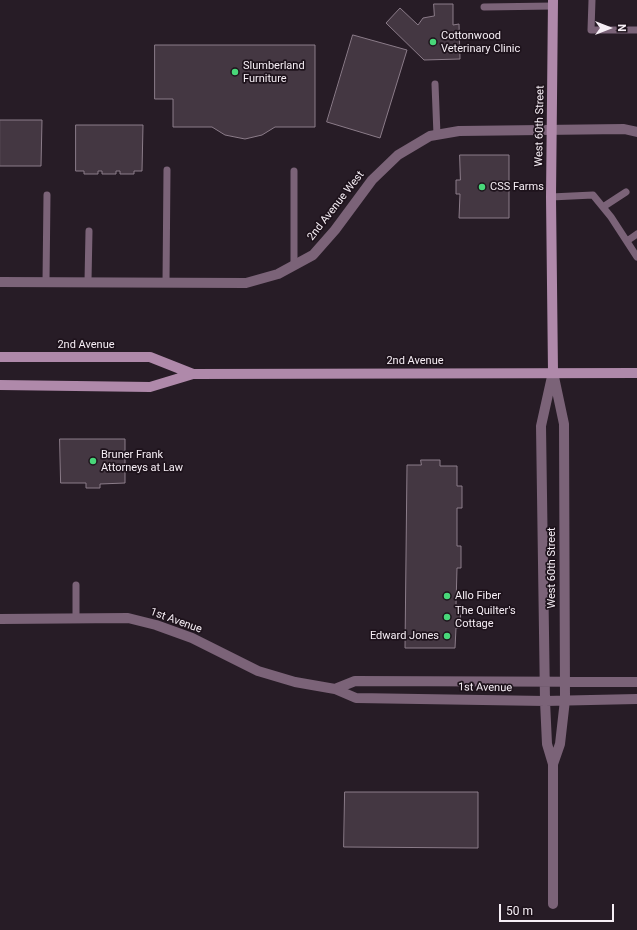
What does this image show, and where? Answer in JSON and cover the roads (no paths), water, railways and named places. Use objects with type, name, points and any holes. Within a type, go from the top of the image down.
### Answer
[{"type":"main road","name":"West 60th Street","points":[[553,3],[551,197],[553,372]]},
{"type":"main road","name":"2nd Avenue","points":[[0,357],[150,357],[194,374]]},
{"type":"main road","name":"2nd Avenue","points":[[0,385],[150,387],[194,374],[637,373]]},
{"type":"street","name":"2nd Avenue West","points":[[0,282],[88,281],[246,283],[278,274],[313,254],[335,230],[372,180],[398,155],[430,136],[459,131],[624,129],[637,132]]},
{"type":"street","name":"West 60th Street","points":[[553,372],[541,426],[545,700],[547,744],[553,764],[553,904]]},
{"type":"street","name":"West 60th Street","points":[[553,372],[564,424],[565,682],[565,700],[560,744],[553,764]]},
{"type":"street","name":"1st Avenue","points":[[0,619],[128,618],[156,625],[192,638],[258,671],[295,682],[335,689],[356,698],[545,700],[637,699]]},
{"type":"street","name":"1st Avenue","points":[[335,689],[355,682],[637,682]]},
{"type":"lane","points":[[592,0],[591,30],[637,30]]},
{"type":"lane","points":[[484,7],[553,3]]},
{"type":"lane","points":[[435,84],[437,135]]},
{"type":"lane","points":[[166,282],[167,170]]},
{"type":"lane","points":[[294,171],[294,266]]},
{"type":"lane","points":[[603,207],[626,192]]},
{"type":"lane","points":[[46,281],[47,195]]},
{"type":"lane","points":[[551,197],[593,195],[603,207],[637,257]]},
{"type":"lane","points":[[88,281],[89,231]]},
{"type":"lane","points":[[627,241],[637,234]]},
{"type":"lane","points":[[76,585],[76,618]]},
{"type":"place","name":"Cottonwood Veterinary Clinic","points":[[433,42]]},
{"type":"place","name":"Slumberland Furniture","points":[[235,72]]},
{"type":"place","name":"CSS Farms","points":[[482,187]]},
{"type":"place","name":"Bruner Frank Attorneys at Law","points":[[93,461]]},
{"type":"place","name":"Allo Fiber","points":[[447,596]]},
{"type":"place","name":"The Quilter's Cottage","points":[[447,617]]},
{"type":"place","name":"Edward Jones","points":[[447,636]]}]
